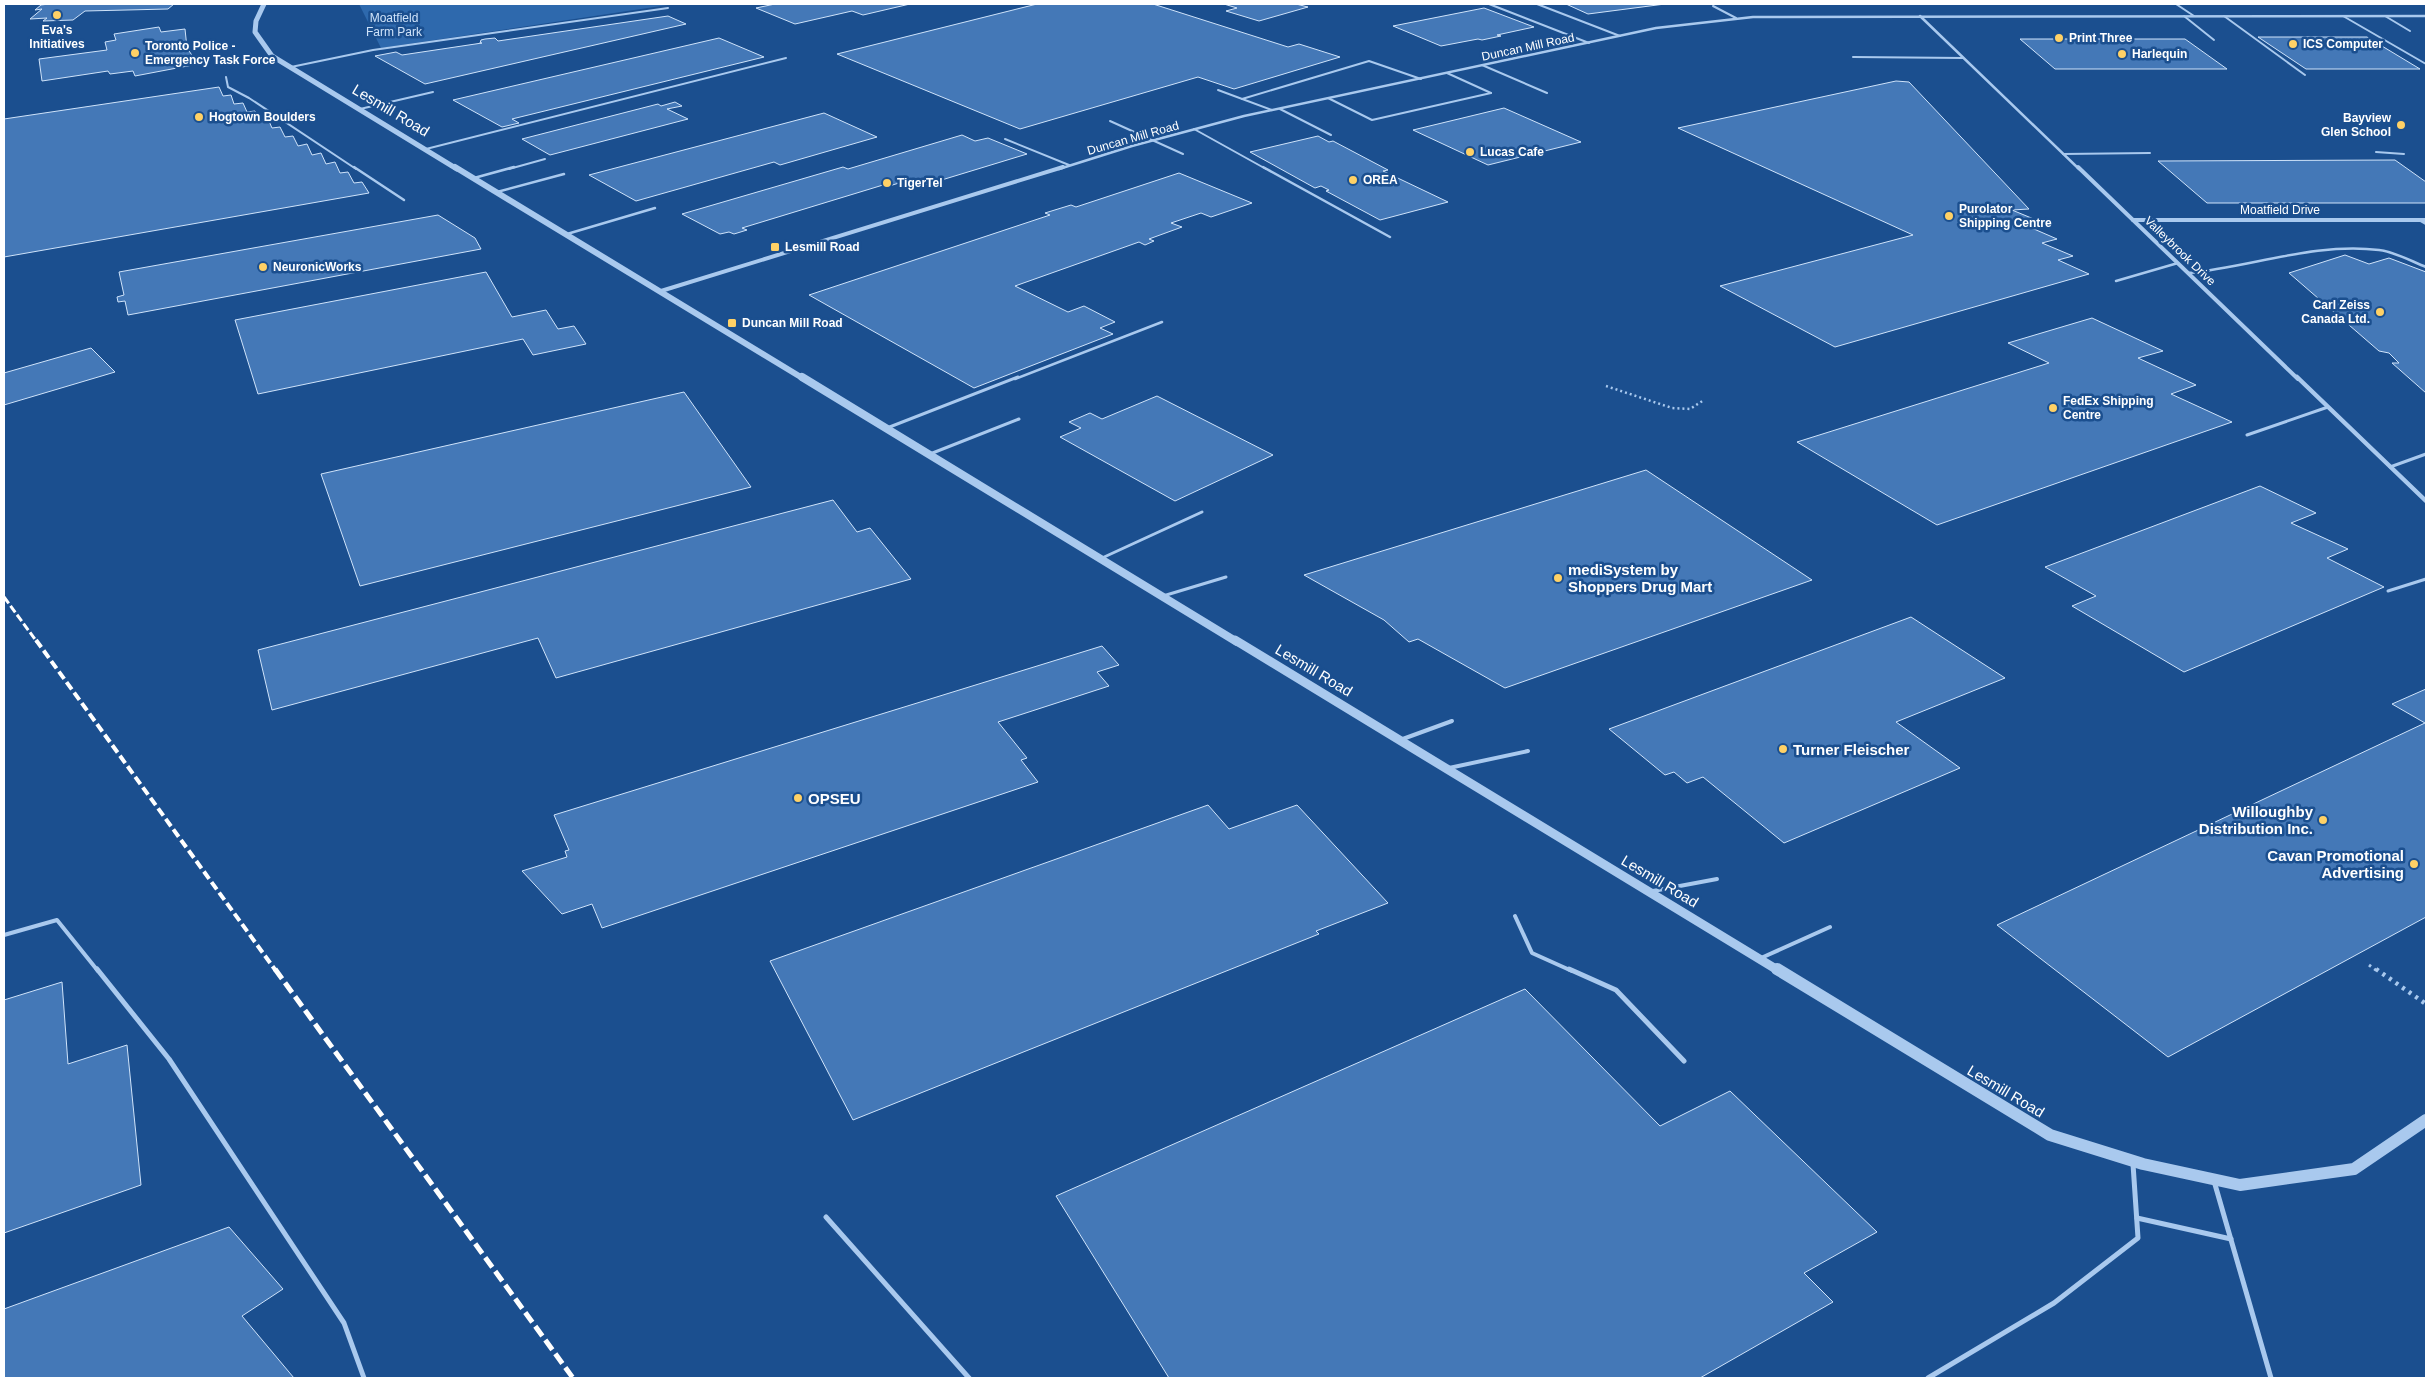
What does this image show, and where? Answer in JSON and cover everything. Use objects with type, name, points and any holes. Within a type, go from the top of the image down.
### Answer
[{"type":"street","name":"Lesmill Road","points":[[264,4],[254,19],[255,36],[272,56],[2050,1135],[2133,1161],[2240,1185],[2354,1169],[2426,1120]]},
{"type":"street","name":"Valleybrook Drive","points":[[1920,16],[2426,501]]},
{"type":"street","name":"Duncan Mill Road","points":[[661,291],[1069,165],[1194,129],[1273,110],[1656,28],[1736,18],[2426,16]]},
{"type":"street","name":"Moatfield Drive","points":[[2134,220],[2426,220]]},
{"type":"lane","points":[[1489,4],[1589,42]]},
{"type":"lane","points":[[1537,4],[1620,36]]},
{"type":"lane","points":[[2176,4],[2194,16]]},
{"type":"lane","points":[[1712,6],[1736,18]]},
{"type":"lane","points":[[291,67],[373,50],[668,8]]},
{"type":"lane","points":[[2184,16],[2214,40]]},
{"type":"lane","points":[[2224,16],[2305,75]]},
{"type":"lane","points":[[2343,16],[2426,64]]},
{"type":"lane","points":[[2385,16],[2410,31]]},
{"type":"lane","points":[[1853,57],[1964,58]]},
{"type":"lane","points":[[426,149],[786,58]]},
{"type":"lane","points":[[1242,99],[1369,61],[1421,79]]},
{"type":"lane","points":[[1482,65],[1546,93]]},
{"type":"lane","points":[[1328,98],[1372,120],[1491,93],[1447,73]]},
{"type":"lane","points":[[226,76],[228,87],[249,98],[404,200]]},
{"type":"lane","points":[[1218,90],[1273,110]]},
{"type":"lane","points":[[360,109],[433,92]]},
{"type":"lane","points":[[1280,109],[1331,135]]},
{"type":"lane","points":[[1110,121],[1183,154]]},
{"type":"lane","points":[[1194,129],[1390,237]]},
{"type":"lane","points":[[1004,138],[1069,165]]},
{"type":"lane","points":[[2376,152],[2404,154]]},
{"type":"lane","points":[[2063,154],[2150,154]]},
{"type":"lane","points":[[474,178],[545,159]]},
{"type":"lane","points":[[497,192],[564,174]]},
{"type":"lane","points":[[567,234],[655,208]]},
{"type":"lane","points":[[2419,220],[2426,224]]},
{"type":"lane","points":[[2188,273],[2211,271],[2334,248],[2381,250],[2426,267]]},
{"type":"lane","points":[[2116,281],[2178,263]]},
{"type":"lane","points":[[887,428],[1162,322]]},
{"type":"lane","points":[[2247,434],[2328,407]]},
{"type":"lane","points":[[930,454],[1019,419]]},
{"type":"lane","points":[[2390,467],[2426,454]]},
{"type":"lane","points":[[1102,558],[1202,512]]},
{"type":"lane","points":[[1163,596],[1226,577]]},
{"type":"lane","points":[[2388,592],[2426,579]]},
{"type":"lane","points":[[1400,740],[1452,721]]},
{"type":"lane","points":[[1447,769],[1528,752]]},
{"type":"lane","points":[[1650,892],[1717,879]]},
{"type":"lane","points":[[1516,916],[1532,954],[1616,990],[1684,1061]]},
{"type":"lane","points":[[4,935],[57,920],[169,1058],[344,1323],[364,1378]]},
{"type":"lane","points":[[1759,959],[1830,927]]},
{"type":"lane","points":[[1928,1378],[2054,1303],[2138,1238],[2133,1161]]},
{"type":"lane","points":[[2214,1180],[2271,1378]]},
{"type":"lane","points":[[826,1217],[969,1378]]},
{"type":"lane","points":[[2137,1218],[2231,1239]]},
{"type":"path","points":[[1606,386],[1651,404],[1691,409],[1704,400]]},
{"type":"path","points":[[2369,965],[2426,1004]]},
{"type":"green space","name":"Moatfield Farm Park","points":[[359,4],[674,4],[381,48]]},
{"type":"building","name":"Eva's Initiatives","points":[[174,4],[168,9],[85,11],[73,20],[43,21],[47,18],[30,19],[42,9],[35,10],[41,5]]},
{"type":"building","points":[[775,4],[910,4],[863,15],[852,11],[795,24],[756,8]]},
{"type":"building","points":[[1037,4],[1153,4],[1288,47],[1299,44],[1340,57],[1234,89],[1198,77],[1020,129],[837,54]]},
{"type":"building","points":[[1224,4],[1296,4],[1308,7],[1259,21],[1226,11],[1237,8]]},
{"type":"building","points":[[1566,4],[1665,4],[1588,14]]},
{"type":"building","points":[[1484,8],[1534,27],[1482,40],[1478,39],[1441,46],[1393,26]]},
{"type":"building","points":[[668,16],[686,24],[425,84],[375,56],[396,52],[402,55],[482,43],[480,43],[481,40],[485,39],[495,38],[498,41]]},
{"type":"building","name":"Toronto Police - Emergency Task Force","points":[[159,27],[161,32],[185,29],[187,48],[198,64],[135,76],[133,71],[110,74],[108,71],[42,81],[39,59],[107,50],[105,42],[116,40],[114,34]]},
{"type":"building","points":[[2258,37],[2367,37],[2420,69],[2306,69]]},
{"type":"building","points":[[719,38],[764,57],[512,119],[519,123],[502,127],[453,100]]},
{"type":"building","name":"Harlequin","points":[[2020,39],[2185,39],[2227,69],[2055,69]]},
{"type":"building","name":"Purolator Shipping Centre","points":[[1896,81],[1909,82],[2029,209],[2012,210],[2041,222],[2027,226],[2057,239],[2042,243],[2073,256],[2058,260],[2089,274],[1835,347],[1720,286],[1913,235],[1678,128]]},
{"type":"building","points":[[219,87],[223,96],[231,95],[234,104],[243,103],[247,112],[255,111],[259,120],[268,119],[272,128],[280,127],[285,137],[293,136],[298,146],[307,144],[312,155],[321,153],[326,164],[335,162],[340,173],[348,172],[354,183],[362,182],[369,193],[4,257],[4,119]]},
{"type":"building","points":[[675,102],[682,106],[667,109],[688,119],[550,155],[522,139],[658,104],[661,106]]},
{"type":"building","points":[[1504,108],[1581,142],[1488,165],[1413,130]]},
{"type":"building","points":[[824,113],[877,137],[780,165],[774,162],[636,201],[589,175]]},
{"type":"building","points":[[962,135],[975,141],[988,138],[1027,154],[912,189],[899,183],[886,187],[883,185],[742,228],[747,230],[734,234],[729,232],[720,234],[682,214],[843,167],[848,169]]},
{"type":"building","name":"OREA","points":[[1318,136],[1329,142],[1333,141],[1388,170],[1383,171],[1448,202],[1380,220],[1326,191],[1329,190],[1321,186],[1315,188],[1250,152]]},
{"type":"building","points":[[2395,160],[2426,182],[2426,203],[2207,203],[2158,161]]},
{"type":"building","points":[[1179,173],[1252,203],[1211,217],[1201,213],[1171,223],[1182,227],[1149,239],[1154,241],[1145,245],[1139,242],[1015,286],[1068,312],[1084,306],[1115,322],[1100,328],[1113,334],[974,388],[809,295],[1050,215],[1045,213],[1071,205],[1076,207]]},
{"type":"building","name":"NeuronicWorks","points":[[438,215],[475,238],[481,249],[128,315],[125,301],[118,302],[117,297],[124,295],[119,272]]},
{"type":"building","name":"Carl Zeiss Canada Ltd.","points":[[2345,255],[2369,264],[2389,258],[2426,272],[2426,393],[2392,363],[2399,363],[2389,353],[2379,351],[2289,273]]},
{"type":"building","points":[[486,272],[512,317],[546,310],[558,329],[574,326],[586,344],[533,355],[523,339],[258,394],[235,320]]},
{"type":"building","name":"FedEx Shipping Centre","points":[[2092,318],[2163,351],[2138,358],[2196,385],[2171,394],[2232,422],[1937,525],[1797,442],[2049,363],[2008,343]]},
{"type":"building","points":[[91,348],[115,372],[4,405],[4,373]]},
{"type":"building","points":[[684,392],[751,487],[360,586],[321,474]]},
{"type":"building","points":[[1157,396],[1273,455],[1175,501],[1060,437],[1081,428],[1069,422],[1090,413],[1102,419]]},
{"type":"building","name":"mediSystem by Shoppers Drug Mart","points":[[1646,470],[1812,580],[1505,688],[1418,639],[1409,642],[1384,620],[1304,575]]},
{"type":"building","points":[[2260,486],[2316,513],[2291,523],[2348,549],[2327,558],[2384,587],[2184,672],[2072,606],[2096,596],[2045,567]]},
{"type":"building","points":[[833,500],[857,532],[870,528],[911,579],[556,678],[538,638],[272,710],[258,650]]},
{"type":"building","name":"Turner Fleischer","points":[[1911,617],[2005,678],[1896,722],[1960,768],[1784,843],[1703,777],[1687,783],[1674,772],[1665,775],[1609,729]]},
{"type":"building","name":"OPSEU","points":[[1102,646],[1119,665],[1097,672],[1109,686],[998,722],[1027,758],[1021,760],[1038,782],[602,928],[592,904],[562,914],[522,871],[567,857],[565,851],[569,850],[554,815]]},
{"type":"building","name":"Willoughby Distribution Inc.","points":[[2426,689],[2426,917],[2168,1057],[1997,925],[2425,723],[2392,704]]},
{"type":"building","points":[[1208,805],[1229,829],[1297,805],[1388,903],[1316,931],[1319,934],[853,1120],[770,961]]},
{"type":"building","points":[[62,982],[68,1064],[127,1045],[141,1185],[4,1233],[4,1000]]},
{"type":"building","points":[[1525,989],[1660,1126],[1730,1091],[1877,1232],[1804,1273],[1833,1302],[1700,1378],[1169,1378],[1056,1196]]},
{"type":"building","points":[[229,1227],[283,1289],[242,1316],[294,1378],[4,1378],[4,1309]]},
{"type":"railway","points":[[4,597],[37,642]]},
{"type":"railway","points":[[36,640],[276,971]]},
{"type":"railway","points":[[275,969],[573,1378]]},
{"type":"place","name":"Eva's Initiatives","points":[[57,15]]},
{"type":"place","name":"Print Three","points":[[2059,38]]},
{"type":"place","name":"ICS Computer","points":[[2293,44]]},
{"type":"place","name":"Toronto Police - Emergency Task Force","points":[[135,53]]},
{"type":"place","name":"Harlequin","points":[[2122,54]]},
{"type":"place","name":"Hogtown Boulders","points":[[199,117]]},
{"type":"place","name":"Bayview Glen School","points":[[2401,125]]},
{"type":"place","name":"Lucas Cafe","points":[[1470,152]]},
{"type":"place","name":"OREA","points":[[1353,180]]},
{"type":"place","name":"TigerTel","points":[[887,183]]},
{"type":"place","name":"Purolator Shipping Centre","points":[[1949,216]]},
{"type":"place","name":"Lesmill Road","points":[[775,247]]},
{"type":"place","name":"NeuronicWorks","points":[[263,267]]},
{"type":"place","name":"Carl Zeiss Canada Ltd.","points":[[2380,312]]},
{"type":"place","name":"Duncan Mill Road","points":[[732,323]]},
{"type":"place","name":"FedEx Shipping Centre","points":[[2053,408]]},
{"type":"place","name":"mediSystem by Shoppers Drug Mart","points":[[1558,578]]},
{"type":"place","name":"Turner Fleischer","points":[[1783,749]]},
{"type":"place","name":"OPSEU","points":[[798,798]]},
{"type":"place","name":"Willoughby Distribution Inc.","points":[[2323,820]]},
{"type":"place","name":"Cavan Promotional Advertising","points":[[2414,864]]}]
